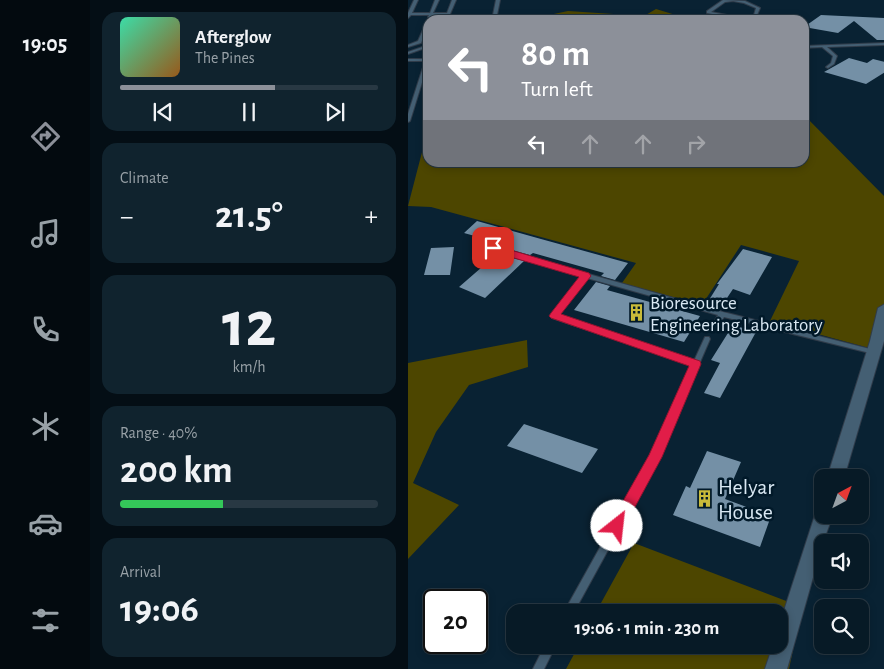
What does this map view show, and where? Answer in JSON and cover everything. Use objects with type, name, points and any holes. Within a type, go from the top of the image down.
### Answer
[{"type":"street","points":[[838,469],[874,352],[884,308]]},
{"type":"street","points":[[776,669],[821,524]]},
{"type":"lane","points":[[416,0],[409,15],[448,14],[454,0]]},
{"type":"lane","points":[[432,14],[437,0]]},
{"type":"lane","points":[[495,15],[498,0]]},
{"type":"lane","points":[[724,15],[708,12],[724,1],[733,0],[745,2],[758,8],[753,15]]},
{"type":"lane","points":[[408,46],[420,42],[423,35]]},
{"type":"lane","points":[[809,47],[884,44]]},
{"type":"lane","points":[[823,47],[835,56],[833,63],[828,67]]},
{"type":"lane","points":[[408,53],[423,48]]},
{"type":"lane","points":[[408,60],[423,60]]},
{"type":"lane","points":[[408,121],[423,73]]},
{"type":"lane","points":[[493,248],[722,314],[874,352]]},
{"type":"lane","points":[[586,276],[554,316],[696,364]]},
{"type":"lane","points":[[713,329],[722,314]]},
{"type":"lane","points":[[573,604],[655,457],[707,339]]},
{"type":"lane","points":[[538,669],[546,654]]},
{"type":"shaded area","points":[[656,9],[676,15],[646,15]]},
{"type":"shaded area","points":[[568,11],[629,15],[549,15]]},
{"type":"shaded area","points":[[809,120],[884,196],[885,329],[880,351],[770,321],[799,261],[741,245],[702,305],[622,283],[636,263],[431,207],[408,206],[423,148],[423,167],[809,167]]},
{"type":"shaded area","points":[[527,340],[528,367],[469,385],[436,432],[413,483],[459,505],[408,559],[408,363]]},
{"type":"shaded area","points":[[634,543],[802,607],[789,669],[566,669],[574,654],[788,654],[788,604],[600,604]]},
{"type":"building","points":[[821,15],[885,18],[885,40],[877,40],[854,21],[838,33],[809,28],[809,23]]},
{"type":"building","points":[[849,58],[867,63],[873,59],[885,62],[885,72],[866,84],[824,72]]},
{"type":"building","points":[[477,221],[628,263],[615,280],[601,276],[604,273],[533,253],[530,255],[504,248],[507,245],[464,233]]},
{"type":"building","points":[[454,247],[450,275],[424,275],[431,248]]},
{"type":"building","points":[[743,249],[772,257],[750,295],[733,289],[723,304],[709,300],[719,284],[717,284]]},
{"type":"building","points":[[497,254],[524,261],[485,298],[459,287]]},
{"type":"building","name":"Bioresource Engineering Laboratory","points":[[596,282],[610,286],[607,290],[700,316],[684,342],[574,310]]},
{"type":"building","points":[[733,325],[756,332],[720,398],[704,393],[720,363],[711,360]]},
{"type":"building","points":[[524,424],[598,449],[582,473],[507,446]]},
{"type":"building","name":"Helyar House","points":[[707,451],[741,462],[725,499],[771,516],[760,547],[673,515],[686,486],[690,488]]},
{"type":"place","name":"Bioresource Engineering Laboratory","points":[[636,313]]},
{"type":"place","name":"Helyar House","points":[[704,499]]},
{"type":"route","points":[[493,248],[586,276],[554,316],[696,364],[655,457],[617,526]]}]
